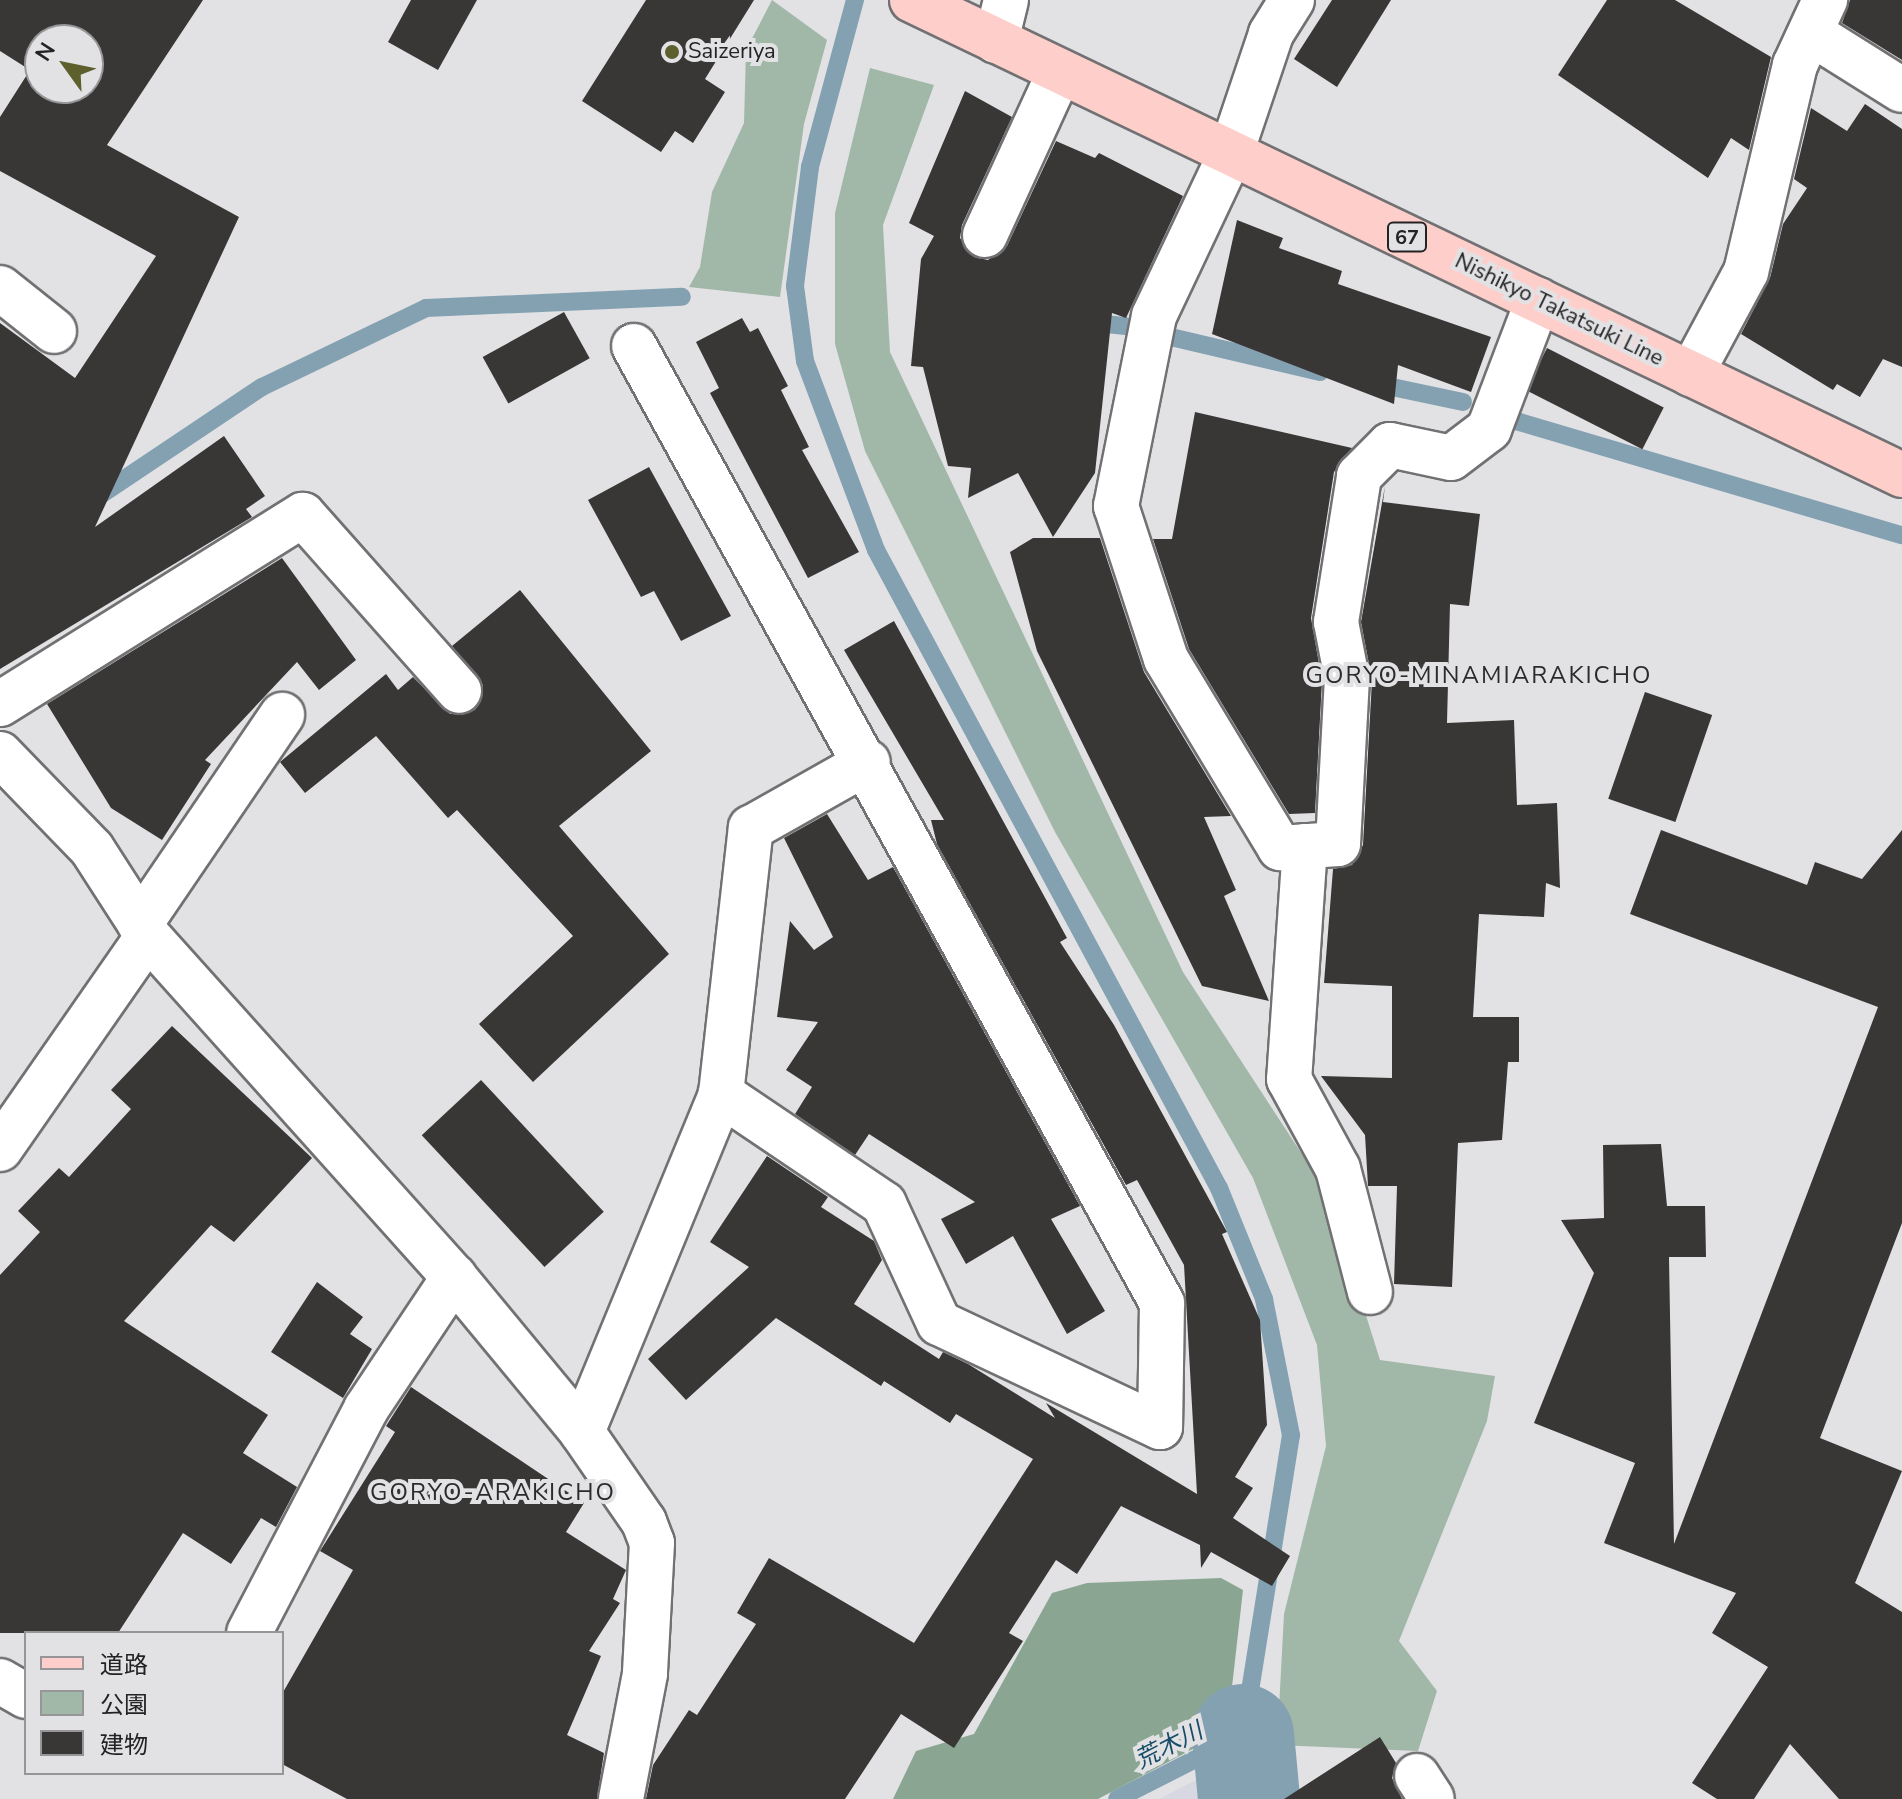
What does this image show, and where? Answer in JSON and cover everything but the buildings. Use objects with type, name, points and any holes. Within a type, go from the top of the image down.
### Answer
[{"type":"main road","name":"Nishikyo Takatsuki Line","points":[[912,0],[1001,20],[1059,73],[1902,475]]},
{"type":"street","points":[[1292,0],[1271,34],[1231,153],[1154,316],[1116,506],[1166,659],[1280,848],[1338,844],[1347,679],[1336,622],[1359,476],[1390,445],[1451,458],[1489,429],[1538,300]]},
{"type":"street","points":[[1691,374],[1746,272],[1795,65],[1818,16],[1902,90]]},
{"type":"street","points":[[985,235],[1059,73]]},
{"type":"street","points":[[0,288],[54,331]]},
{"type":"street","points":[[634,346],[868,762],[1162,1303],[1160,1427],[939,1323],[884,1204],[721,1094]]},
{"type":"street","points":[[0,704],[303,515],[459,691]]},
{"type":"street","points":[[0,1149],[282,715]]},
{"type":"street","points":[[0,754],[92,849],[144,930],[454,1277],[582,1432],[652,1543],[645,1674],[621,1799]]},
{"type":"street","points":[[582,1432],[721,1094],[751,828],[868,762]]},
{"type":"street","points":[[1305,846],[1289,1079],[1338,1169],[1370,1292]]},
{"type":"street","points":[[250,1631],[366,1409],[454,1277]]},
{"type":"street","points":[[0,1681],[24,1695]]},
{"type":"shaded area","points":[[1227,1764],[1231,1799],[1159,1799]]},
{"type":"green space","points":[[772,0],[827,40],[804,124],[780,297],[689,287],[700,267],[712,192],[744,123],[746,50]]},
{"type":"green space","points":[[870,68],[934,85],[883,225],[890,352],[1183,972],[1328,1194],[1380,1360],[1495,1376],[1487,1421],[1399,1641],[1437,1691],[1418,1751],[1277,1745],[1284,1614],[1326,1446],[1317,1345],[1253,1178],[1055,832],[865,451],[835,344],[835,213]]},
{"type":"green space","points":[[1221,1578],[1243,1590],[1227,1731],[1098,1799],[893,1799],[916,1751],[974,1734],[1052,1593],[1087,1583]]},
{"type":"waterway","name":"荒木川","points":[[855,0],[810,167],[795,286],[805,361],[876,550],[1219,1188],[1264,1299],[1291,1435],[1243,1735],[1117,1799]]},
{"type":"waterway","points":[[96,498],[262,387],[426,308],[682,297]]},
{"type":"waterway","points":[[1087,322],[1126,326]]},
{"type":"waterway","points":[[1175,338],[1320,372]]},
{"type":"waterway","points":[[1373,383],[1463,402]]},
{"type":"waterway","points":[[1516,421],[1902,535]]},
{"type":"waterway","points":[[1243,1735],[1249,1799]]},
{"type":"place","name":"Saizeriya","points":[[672,52]]},
{"type":"district","name":"GORYO-MINAMIARAKICHO","points":[[1479,676]]},
{"type":"district","name":"GORYO-ARAKICHO","points":[[493,1493]]}]
